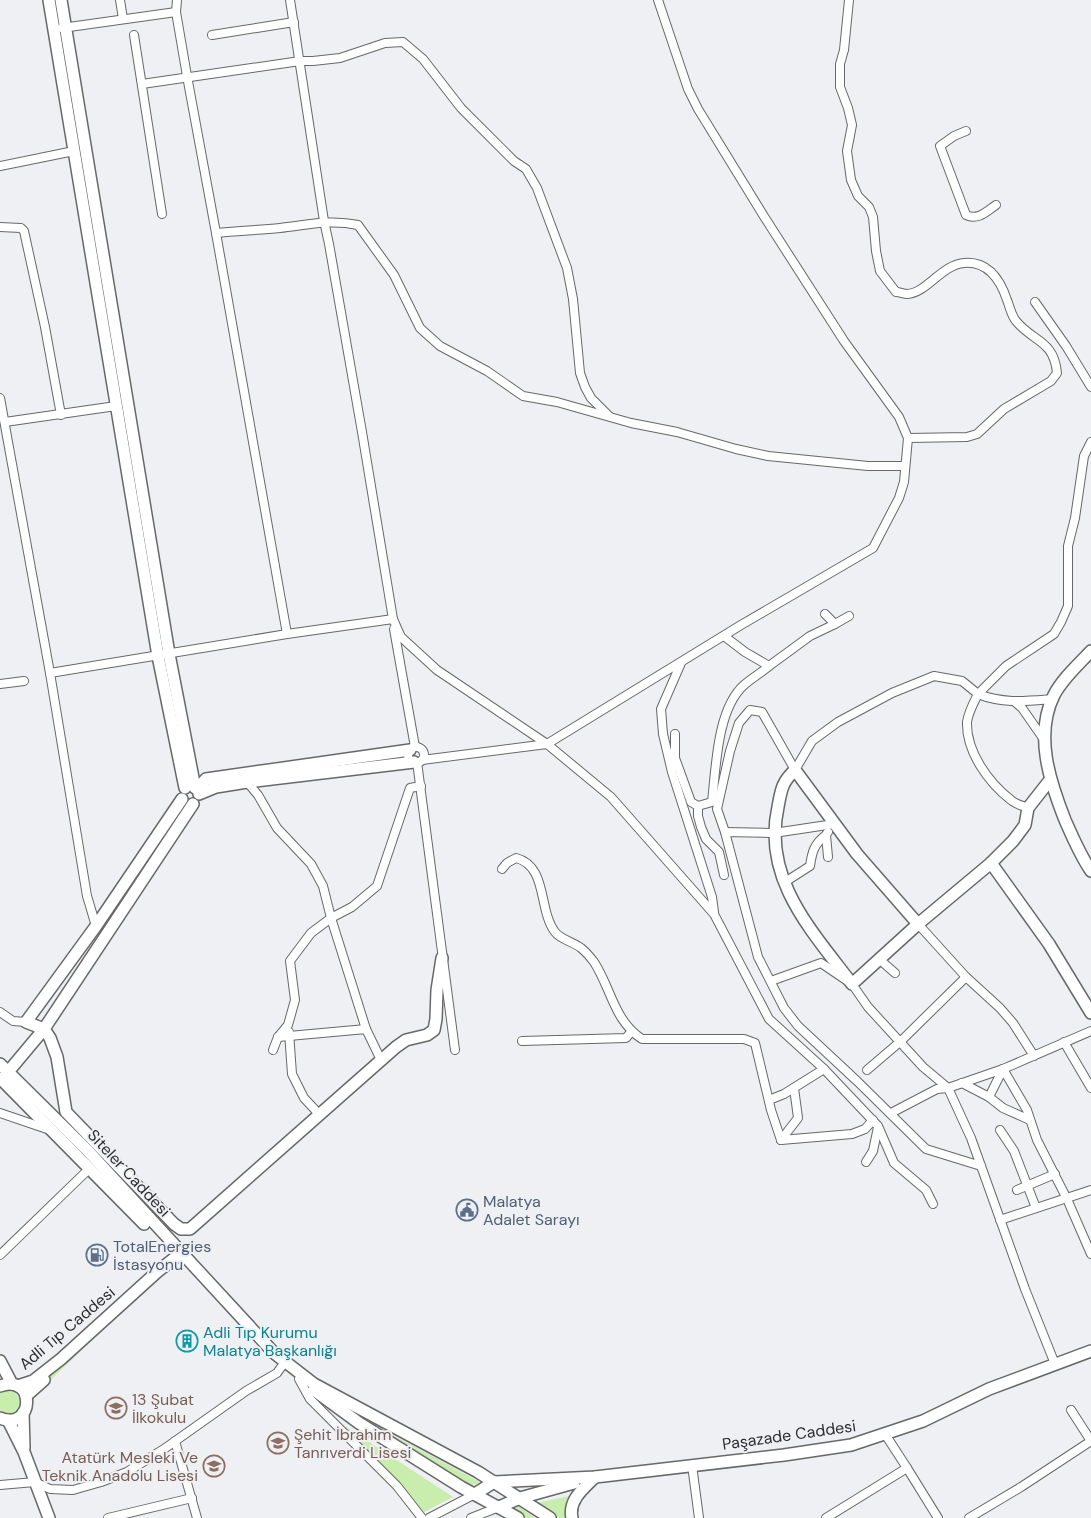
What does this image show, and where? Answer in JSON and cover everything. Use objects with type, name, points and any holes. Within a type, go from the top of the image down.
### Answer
[{"type":"street","points":[[49,0],[60,28],[164,655]]},
{"type":"street","points":[[26,1022],[96,926],[182,799],[188,804],[194,793],[164,655],[116,406],[74,151],[60,28],[61,0]]},
{"type":"street","points":[[120,0],[123,19]]},
{"type":"street","points":[[176,0],[176,12],[187,76],[287,634]]},
{"type":"street","points":[[290,0],[324,221],[393,619],[412,749],[408,757],[418,761]]},
{"type":"street","points":[[194,793],[247,782],[546,744],[873,548],[899,498],[904,482],[908,438],[899,417],[844,341],[698,109],[688,89],[658,0]]},
{"type":"street","points":[[850,0],[844,50],[840,64],[840,87],[852,125],[847,151],[851,180],[858,196],[869,207],[873,217],[880,271],[896,292],[909,294],[922,288],[945,269],[962,263],[976,263],[987,268],[999,281],[1013,318],[1021,328],[1047,346],[1056,363],[1057,373],[1051,381],[1004,409],[977,434],[967,437],[908,438]]},
{"type":"street","points":[[60,28],[176,12]]},
{"type":"street","points":[[212,35],[294,22]]},
{"type":"street","points":[[134,35],[162,214]]},
{"type":"street","points":[[142,84],[300,61],[340,58],[385,43],[403,42],[424,59],[461,108],[514,161],[526,169],[537,188],[567,268],[573,299],[580,373],[591,398],[610,417]]},
{"type":"street","points":[[966,132],[954,136],[940,146],[966,215],[971,218],[977,218],[996,205]]},
{"type":"street","points":[[0,166],[74,151]]},
{"type":"street","points":[[216,233],[282,228],[324,221],[358,225],[394,275],[420,328],[440,346],[487,371],[523,396],[557,402],[631,423],[677,432],[736,450],[768,456],[868,466],[905,466]]},
{"type":"street","points":[[0,227],[21,228],[24,231],[45,327],[61,414]]},
{"type":"street","points":[[1035,302],[1066,346],[1091,387]]},
{"type":"street","points":[[0,398],[88,896],[96,926]]},
{"type":"street","points":[[5,422],[116,406]]},
{"type":"street","points":[[1028,808],[1012,802],[992,782],[973,754],[968,735],[967,720],[978,694],[1006,666],[1054,634],[1061,622],[1068,606],[1068,546],[1076,518],[1084,456],[1091,442]]},
{"type":"street","points":[[825,614],[835,624]]},
{"type":"street","points":[[675,734],[675,758],[691,802],[698,806],[712,802],[723,724],[729,704],[744,685],[769,666],[810,636],[849,616]]},
{"type":"street","points":[[50,674],[287,634],[393,619]]},
{"type":"street","points":[[393,619],[401,637],[437,670],[546,744],[612,797],[714,914],[769,1019],[824,1069],[876,1123],[894,1163],[926,1190],[933,1204]]},
{"type":"street","points":[[724,636],[745,652],[769,666]]},
{"type":"street","points":[[1091,651],[1067,676],[1053,699],[1046,727],[1045,741],[1050,780],[1077,848],[1091,871]]},
{"type":"street","points":[[681,663],[661,709],[663,734],[672,772],[712,897],[714,914]]},
{"type":"street","points":[[1053,699],[1015,702],[987,698],[978,694],[962,681],[934,676],[892,693],[838,722],[812,741],[795,770],[782,783],[774,822],[774,833],[779,871],[803,918],[868,1006],[923,1067],[948,1088],[972,1138],[1025,1289],[1055,1364]]},
{"type":"street","points":[[0,684],[24,680]]},
{"type":"street","points":[[1015,702],[1027,714],[1041,738],[1045,741]]},
{"type":"street","points":[[981,1166],[926,1149],[798,1026],[784,1008],[758,957],[725,832],[717,809],[730,751],[739,723],[750,710],[762,712],[795,770],[834,824],[918,924],[966,977],[1000,1008],[1013,1023],[1034,1056]]},
{"type":"street","points":[[3,1071],[44,1029],[194,793],[206,779],[412,749],[422,750],[424,755],[418,761]]},
{"type":"street","points":[[418,761],[455,1050]]},
{"type":"street","points":[[852,984],[918,924],[991,863],[1013,841],[1026,825],[1028,808],[1050,780]]},
{"type":"street","points":[[247,782],[258,795],[277,828],[311,864],[323,886],[331,918],[366,1029],[381,1060]]},
{"type":"street","points":[[319,1114],[304,1098],[292,1074],[288,1025],[294,1000],[290,961],[311,933],[331,918],[352,907],[377,886],[410,788],[421,786]]},
{"type":"street","points":[[698,806],[701,827],[706,839],[719,852],[724,875]]},
{"type":"street","points":[[725,832],[774,833],[834,824]]},
{"type":"street","points":[[785,882],[810,866],[816,842],[834,824]]},
{"type":"street","points":[[826,834],[828,857]]},
{"type":"street","points":[[502,869],[507,863],[516,858],[526,860],[534,871],[542,892],[548,920],[556,934],[581,948],[594,962],[618,1014],[631,1032],[642,1039],[750,1040],[755,1043],[777,1132],[781,1140]]},
{"type":"street","points":[[991,863],[1050,944],[1091,1013]]},
{"type":"street","points":[[0,1012],[13,1021],[26,1022],[44,1029],[50,1038],[57,1057],[66,1112],[174,1224],[181,1229],[190,1229],[381,1060],[406,1040],[427,1035],[434,1030],[442,958]]},
{"type":"street","points":[[879,959],[895,973]]},
{"type":"street","points":[[771,981],[821,963],[852,984]]},
{"type":"street","points":[[867,1070],[901,1041],[966,977]]},
{"type":"street","points":[[273,1050],[278,1037],[288,1025]]},
{"type":"street","points":[[278,1037],[366,1029]]},
{"type":"street","points":[[891,1114],[936,1090],[948,1088],[1003,1069],[1091,1031]]},
{"type":"street","points":[[522,1041],[626,1038],[631,1032]]},
{"type":"street","points":[[1064,1042],[1091,1088]]},
{"type":"street","points":[[769,1100],[794,1088],[824,1069]]},
{"type":"street","points":[[989,1097],[1003,1069]]},
{"type":"street","points":[[1003,1069],[1015,1087],[1037,1140],[1087,1234],[1091,1254]]},
{"type":"street","name":"Siteler Caddesi","points":[[3,1071],[54,1132],[274,1352],[314,1384],[499,1485],[550,1518]]},
{"type":"street","name":"Siteler Caddesi","points":[[3,1071],[88,1151],[258,1343],[282,1366],[359,1423],[518,1518]]},
{"type":"street","points":[[962,1083],[989,1097],[1003,1108],[1030,1120]]},
{"type":"street","points":[[781,1140],[798,1118],[794,1088]]},
{"type":"street","points":[[0,1113],[54,1132]]},
{"type":"street","points":[[781,1140],[852,1134],[876,1123]]},
{"type":"street","points":[[866,1162],[873,1151],[876,1123]]},
{"type":"street","points":[[1000,1130],[1014,1152],[1036,1208]]},
{"type":"street","points":[[0,1255],[90,1168]]},
{"type":"street","points":[[1017,1190],[1055,1174]]},
{"type":"street","points":[[1000,1220],[1091,1190]]},
{"type":"street","name":"Adli Tıp Caddesi","points":[[0,1386],[33,1381],[181,1257]]},
{"type":"street","name":"Adli Tıp Caddesi","points":[[26,1396],[181,1257]]},
{"type":"street","name":"Paşazade Caddesi","points":[[499,1485],[595,1477],[784,1455],[851,1445],[923,1421],[990,1389],[1091,1351]]},
{"type":"street","points":[[0,1361],[15,1385]]},
{"type":"street","points":[[0,1485],[35,1482],[50,1489],[72,1490],[127,1472],[277,1372],[282,1366]]},
{"type":"street","points":[[299,1380],[310,1399],[397,1486],[422,1518]]},
{"type":"street","name":"Adli Tıp Caddesi","points":[[15,1385],[26,1396],[27,1402],[23,1413],[24,1452]]},
{"type":"street","points":[[969,1518],[1021,1487],[1091,1441],[1070,1410]]},
{"type":"street","points":[[4,1419],[14,1420],[23,1413]]},
{"type":"street","points":[[4,1419],[24,1452],[49,1518]]},
{"type":"street","points":[[885,1434],[938,1518]]},
{"type":"street","points":[[175,1441],[197,1518]]},
{"type":"street","points":[[692,1465],[699,1518]]},
{"type":"street","points":[[826,1518],[907,1468]]},
{"type":"street","points":[[572,1518],[572,1506],[576,1497],[595,1477]]},
{"type":"street","name":"Paşazade Caddesi","points":[[499,1507],[520,1498],[595,1477]]},
{"type":"street","points":[[429,1518],[475,1494],[499,1485]]},
{"type":"street","points":[[108,1518],[192,1498]]},
{"type":"street","points":[[471,1518],[499,1507]]},
{"type":"green space","points":[[149,1286],[40,1390],[36,1384]]},
{"type":"green space","points":[[5,1390],[13,1390],[20,1399],[19,1407],[11,1413],[0,1410],[0,1393]]},
{"type":"green space","points":[[343,1425],[453,1497],[424,1512]]},
{"type":"green space","points":[[374,1425],[478,1481],[479,1483],[468,1487]]},
{"type":"green space","points":[[574,1495],[567,1518],[558,1518],[536,1503]]},
{"type":"green space","points":[[515,1504],[535,1518],[522,1518],[505,1509]]},
{"type":"place","name":"Malatya Adalet Sarayı","points":[[467,1210]]},
{"type":"place","name":"TotalEnergies İstasyonu","points":[[97,1255]]},
{"type":"place","name":"Adli Tıp Kurumu Malatya Başkanlığı","points":[[187,1341]]},
{"type":"place","name":"13 Şubat İlkokulu","points":[[116,1408]]},
{"type":"place","name":"Şehit İbrahim Tanrıverdi Lisesi","points":[[278,1443]]},
{"type":"place","name":"Atatürk Mesleki Ve Teknik Anadolu Lisesi","points":[[214,1466]]}]
